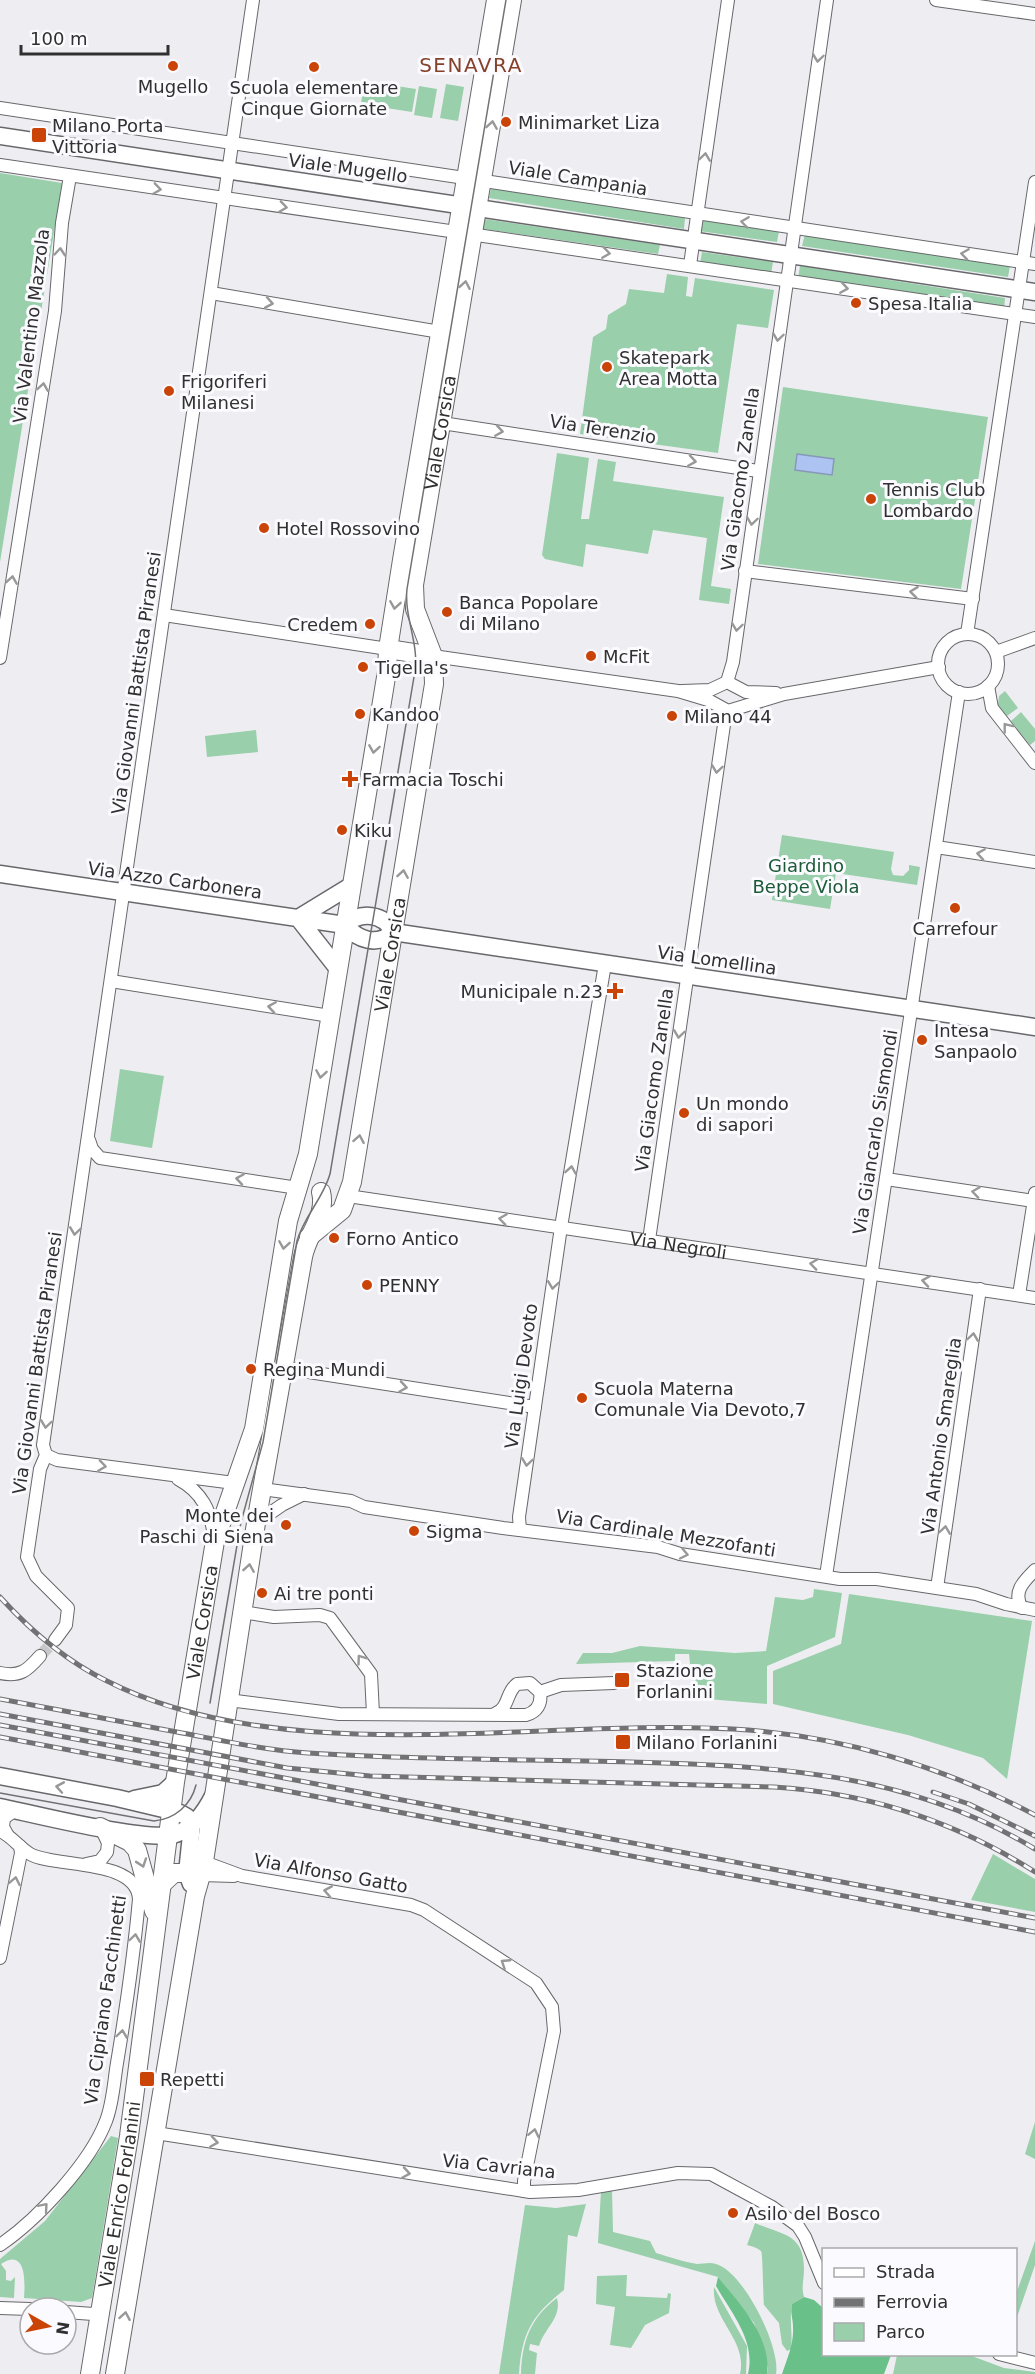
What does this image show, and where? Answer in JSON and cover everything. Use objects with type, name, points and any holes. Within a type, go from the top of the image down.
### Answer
[{"type":"main road","points":[[467,180],[496,0]]},
{"type":"main road","points":[[467,180],[512,0]]},
{"type":"main road","name":"Viale Mugello","points":[[0,136],[470,206]]},
{"type":"main road","name":"Viale Corsica","points":[[309,1237],[339,1214],[348,1196],[434,684],[433,656],[415,609],[413,593],[442,423],[470,206],[467,180]]},
{"type":"main road","points":[[470,206],[1027,291]]},
{"type":"main road","name":"Viale Corsica","points":[[175,1782],[214,1541],[256,1418],[288,1221],[308,1154],[440,332],[465,233]]},
{"type":"main road","points":[[388,649],[433,656]]},
{"type":"main road","name":"Via Azzo Carbonera","points":[[0,874],[345,925]]},
{"type":"main road","points":[[338,969],[298,918],[352,885]]},
{"type":"main road","name":"Via Lomellina","points":[[393,932],[384,921],[372,916],[357,917],[345,925],[356,936],[368,940],[380,940],[393,932],[1035,1027]]},
{"type":"main road","name":"Via Negroli","points":[[298,1188],[348,1196]]},
{"type":"main road","points":[[0,1807],[157,1837],[168,1836],[192,1825],[206,1810],[214,1792],[256,1523],[304,1251],[321,1212],[321,1192]]},
{"type":"main road","points":[[234,1483],[262,1489]]},
{"type":"main road","points":[[0,1776],[172,1811],[185,1816],[192,1825]]},
{"type":"main road","points":[[117,1798],[153,1797],[166,1792],[175,1782]]},
{"type":"main road","name":"Viale Enrico Forlanini","points":[[90,2374],[128,2147],[175,1782]]},
{"type":"main road","name":"Viale Enrico Forlanini","points":[[115,2374],[195,1896],[197,1870],[214,1792]]},
{"type":"main road","name":"Viale Enrico Forlanini","points":[[192,1825],[197,1870]]},
{"type":"main road","points":[[100,1827],[130,1842],[141,1859],[153,1903],[153,1951]]},
{"type":"main road","points":[[162,1884],[174,1873],[197,1870]]},
{"type":"main road","points":[[142,2043],[143,2074],[139,2109],[144,2123],[156,2133]]},
{"type":"street","name":"Via Giovanni Battista Piranesi","points":[[55,1640],[66,1625],[68,1608],[36,1576],[27,1557],[40,1469],[46,1455],[43,1445],[253,0]]},
{"type":"street","points":[[690,265],[728,0]]},
{"type":"street","points":[[786,279],[827,0]]},
{"type":"street","points":[[944,0],[1035,14]]},
{"type":"street","name":"Viale Mugello","points":[[0,108],[467,180]]},
{"type":"street","points":[[0,165],[1035,317]]},
{"type":"street","name":"Via Valentino Mazzola","points":[[0,658],[55,310],[62,223],[70,176]]},
{"type":"street","name":"Viale Campania","points":[[467,180],[1029,263]]},
{"type":"street","points":[[967,634],[1015,314],[1027,291],[1035,182]]},
{"type":"street","name":"Via Giacomo Zanella","points":[[722,685],[733,662],[786,279]]},
{"type":"street","points":[[211,293],[440,332]]},
{"type":"street","name":"Via Terenzio","points":[[442,423],[758,471]]},
{"type":"street","points":[[745,571],[972,599]]},
{"type":"street","points":[[164,615],[388,649]]},
{"type":"street","points":[[967,634],[986,639],[996,652],[998,668],[988,686],[974,693],[959,692],[944,681],[939,667],[939,656],[947,642],[967,634]]},
{"type":"street","points":[[996,652],[1035,638]]},
{"type":"street","points":[[433,656],[678,691],[726,708],[784,694],[939,667]]},
{"type":"street","points":[[678,691],[735,684],[741,690],[742,700],[726,708]]},
{"type":"street","points":[[722,685],[714,697],[726,708]]},
{"type":"street","points":[[988,686],[992,708],[1035,763]]},
{"type":"street","points":[[741,690],[784,694]]},
{"type":"street","name":"Via Giancarlo Sismondi","points":[[826,1576],[959,692]]},
{"type":"street","name":"Via Giacomo Zanella","points":[[650,1240],[726,708]]},
{"type":"street","points":[[936,847],[1035,862]]},
{"type":"street","name":"Via Luigi Devoto","points":[[520,1530],[519,1517],[561,1227],[605,963]]},
{"type":"street","points":[[111,981],[330,1016]]},
{"type":"street","points":[[89,1136],[92,1149],[100,1158]]},
{"type":"street","points":[[83,1173],[90,1161],[100,1158],[298,1188]]},
{"type":"street","points":[[886,1179],[1034,1197],[1019,1295]]},
{"type":"street","name":"Via Negroli","points":[[348,1196],[1035,1298]]},
{"type":"street","name":"Via Antonio Smareglia","points":[[937,1588],[980,1289]]},
{"type":"street","points":[[283,1368],[535,1407]]},
{"type":"street","points":[[46,1455],[57,1460],[234,1483]]},
{"type":"street","name":"Viale Corsica","points":[[174,1477],[189,1484],[205,1503],[211,1514],[214,1541]]},
{"type":"street","name":"Via Cardinale Mezzofanti","points":[[262,1489],[351,1501],[364,1507],[520,1530],[657,1546],[680,1554],[850,1580],[873,1578],[980,1595],[1029,1607]]},
{"type":"street","points":[[256,1523],[282,1505],[305,1494]]},
{"type":"street","points":[[1029,1607],[1018,1602],[1019,1588],[1035,1570]]},
{"type":"street","points":[[242,1612],[274,1617],[320,1615],[330,1618],[371,1674],[373,1714]]},
{"type":"street","points":[[0,1673],[20,1675],[37,1660]]},
{"type":"street","points":[[496,1713],[504,1708],[512,1688],[517,1684],[530,1683],[540,1692]]},
{"type":"street","points":[[540,1692],[561,1685],[614,1683]]},
{"type":"street","points":[[228,1700],[316,1713],[530,1713],[539,1706],[540,1692]]},
{"type":"street","points":[[3,1832],[4,1818],[14,1811],[23,1811]]},
{"type":"street","points":[[86,1864],[100,1861],[107,1852],[108,1843],[100,1827]]},
{"type":"street","name":"Via Cipriano Facchinetti","points":[[0,2245],[36,2217],[60,2189],[94,2143],[109,2110],[122,2033],[139,1894],[136,1885],[129,1879],[86,1864],[33,1855],[3,1832]]},
{"type":"street","points":[[0,1958],[21,1857],[18,1844]]},
{"type":"street","name":"Via Alfonso Gatto","points":[[197,1870],[418,1908],[539,1986],[552,2007],[555,2031],[524,2181],[524,2191]]},
{"type":"street","name":"Via Cavriana","points":[[156,2133],[524,2191],[560,2192],[678,2173],[711,2174],[772,2207],[798,2226],[822,2278]]},
{"type":"street","points":[[0,2308],[18,2309]]},
{"type":"street","points":[[78,2313],[93,2314],[101,2308]]},
{"type":"street","points":[[1004,2356],[1035,2363]]},
{"type":"green space","points":[[364,81],[416,89],[412,112],[361,104]]},
{"type":"green space","points":[[446,84],[464,87],[458,121],[440,118]]},
{"type":"green space","points":[[419,86],[437,89],[432,118],[414,115]]},
{"type":"green space","points":[[0,173],[62,183],[32,367],[27,367],[25,383],[29,384],[0,562]]},
{"type":"green space","points":[[491,188],[685,218],[684,229],[489,198]]},
{"type":"green space","points":[[484,219],[660,245],[658,254],[483,229]]},
{"type":"green space","points":[[701,220],[779,231],[777,242],[699,231]]},
{"type":"green space","points":[[805,234],[1010,266],[1008,277],[802,246]]},
{"type":"green space","points":[[702,252],[773,262],[771,274],[700,264]]},
{"type":"green space","points":[[800,266],[1005,298],[1004,309],[798,278]]},
{"type":"green space","points":[[667,274],[688,277],[686,296],[692,297],[695,278],[774,290],[768,328],[737,324],[718,453],[580,434],[593,337],[606,329],[608,315],[626,304],[629,289],[664,293]]},
{"type":"green space","name":"Tennis Club Lombardo","points":[[783,387],[988,417],[961,589],[758,564]]},
{"type":"green space","points":[[557,453],[589,458],[581,519],[589,519],[598,459],[616,462],[613,481],[724,497],[711,586],[731,589],[729,604],[699,600],[707,538],[653,530],[648,554],[586,544],[583,567],[545,559],[542,555]]},
{"type":"green space","points":[[1005,691],[1018,708],[1007,716],[998,705],[999,696]]},
{"type":"green space","points":[[1021,712],[1035,729],[1035,741],[1030,745],[1011,721]]},
{"type":"green space","points":[[256,730],[258,752],[207,757],[205,736]]},
{"type":"green space","name":"Giardino Beppe Viola","points":[[782,835],[894,852],[891,869],[893,875],[903,876],[909,870],[909,865],[920,867],[917,885],[836,873],[830,909],[772,900]]},
{"type":"green space","points":[[120,1069],[164,1076],[152,1148],[110,1141]]},
{"type":"green space","points":[[814,1589],[842,1593],[835,1637],[767,1666],[767,1704],[696,1698],[695,1665],[690,1664],[689,1654],[675,1654],[675,1661],[576,1664],[583,1653],[612,1653],[640,1646],[735,1653],[766,1651],[775,1597],[803,1600],[813,1597]]},
{"type":"green space","points":[[849,1594],[1032,1621],[1007,1779],[983,1758],[908,1735],[773,1704],[773,1671],[841,1644]]},
{"type":"green space","points":[[993,1854],[1035,1879],[1035,1912],[971,1900]]},
{"type":"green space","points":[[1035,2122],[1035,2159],[1025,2154]]},
{"type":"green space","points":[[111,2136],[118,2138],[92,2298],[81,2302],[78,2302],[78,2296],[24,2296],[23,2269],[16,2260],[9,2260],[1,2264],[6,2271],[6,2280],[11,2281],[15,2277],[14,2298],[0,2297],[0,2259],[45,2221]]},
{"type":"green space","points":[[612,2189],[613,2232],[650,2241],[656,2253],[697,2264],[716,2264],[727,2270],[737,2280],[758,2311],[766,2329],[773,2346],[776,2374],[767,2374],[768,2368],[754,2323],[718,2277],[598,2243],[601,2191]]},
{"type":"green space","points":[[586,2204],[577,2237],[568,2235],[564,2290],[543,2308],[530,2326],[520,2360],[519,2374],[499,2374],[525,2205],[556,2208]]},
{"type":"green space","points":[[755,2223],[790,2237],[796,2242],[803,2257],[804,2297],[792,2304],[791,2349],[787,2351],[782,2344],[779,2323],[764,2305],[761,2251],[747,2245]]},
{"type":"green space","points":[[1035,2241],[1035,2265],[1017,2317],[1017,2291]]},
{"type":"green space","points":[[627,2275],[626,2296],[667,2298],[668,2293],[671,2294],[669,2313],[645,2325],[631,2348],[610,2345],[615,2307],[596,2304],[597,2276]]},
{"type":"green space","points":[[718,2277],[744,2309],[759,2334],[767,2360],[767,2374],[748,2374],[750,2362],[746,2339],[716,2286]]},
{"type":"green space","points":[[714,2287],[747,2346],[746,2374],[740,2374],[739,2351],[718,2310]]},
{"type":"green space","points":[[804,2297],[814,2300],[822,2307],[822,2356],[891,2356],[884,2374],[782,2374],[792,2339],[792,2304]]},
{"type":"green space","points":[[557,2298],[555,2317],[539,2346],[530,2344],[529,2350],[537,2353],[535,2374],[521,2374],[523,2351],[529,2332],[540,2314]]},
{"type":"green space","points":[[897,2356],[972,2356],[1004,2368],[1035,2372],[1035,2374],[893,2374]]},
{"type":"water","points":[[797,454],[834,459],[832,475],[795,470]]},
{"type":"tunnel","points":[[40,1656],[55,1640]]},
{"type":"tram line","points":[[210,1703],[241,1522],[263,1442],[297,1241],[330,1174],[415,671],[415,650],[407,589],[506,0]]},
{"type":"tram line","points":[[0,1793],[154,1821],[162,1820],[181,1810],[190,1799],[196,1785]]},
{"type":"railway","points":[[0,1597],[49,1644],[77,1664],[107,1681],[177,1708],[252,1725],[331,1733],[413,1735],[657,1727],[772,1732],[812,1738],[889,1756],[964,1782],[1035,1815]]},
{"type":"railway","points":[[0,1699],[292,1752],[389,1757],[737,1766],[839,1778],[939,1803],[987,1823],[1035,1849]]},
{"type":"railway","points":[[0,1714],[287,1768],[370,1776],[774,1787],[809,1790],[877,1803],[942,1824],[974,1838],[1035,1872]]},
{"type":"railway","points":[[0,1725],[1035,1918]]},
{"type":"railway","points":[[0,1737],[1035,1932]]},
{"type":"railway","points":[[933,1792],[969,1804],[1035,1836]]},
{"type":"place","name":"Mugello","points":[[173,66]]},
{"type":"place","name":"Scuola elementare Cinque Giornate","points":[[314,67]]},
{"type":"place","name":"Minimarket Liza","points":[[506,122]]},
{"type":"place","name":"Milano Porta Vittoria","points":[[39,135]]},
{"type":"place","name":"Spesa Italia","points":[[856,303]]},
{"type":"place","name":"Skatepark Area Motta","points":[[607,367]]},
{"type":"place","name":"Frigoriferi Milanesi","points":[[169,391]]},
{"type":"place","name":"Tennis Club Lombardo","points":[[871,499]]},
{"type":"place","name":"Hotel Rossovino","points":[[264,528]]},
{"type":"place","name":"Banca Popolare di Milano","points":[[447,612]]},
{"type":"place","name":"Credem","points":[[370,624]]},
{"type":"place","name":"McFit","points":[[591,656]]},
{"type":"place","name":"Tigella's","points":[[363,667]]},
{"type":"place","name":"Kandoo","points":[[360,714]]},
{"type":"place","name":"Milano 44","points":[[672,716]]},
{"type":"place","name":"Farmacia Toschi","points":[[350,779]]},
{"type":"place","name":"Kiku","points":[[342,830]]},
{"type":"place","name":"Carrefour","points":[[955,908]]},
{"type":"place","name":"Municipale n.23","points":[[615,991]]},
{"type":"place","name":"Intesa Sanpaolo","points":[[922,1040]]},
{"type":"place","name":"Un mondo di sapori","points":[[684,1113]]},
{"type":"place","name":"Forno Antico","points":[[334,1238]]},
{"type":"place","name":"PENNY","points":[[367,1285]]},
{"type":"place","name":"Regina Mundi","points":[[251,1369]]},
{"type":"place","name":"Scuola Materna Comunale Via Devoto,7","points":[[582,1398]]},
{"type":"place","name":"Monte dei Paschi di Siena","points":[[286,1525]]},
{"type":"place","name":"Sigma","points":[[414,1531]]},
{"type":"place","name":"Ai tre ponti","points":[[262,1593]]},
{"type":"place","name":"Stazione Forlanini","points":[[622,1680]]},
{"type":"place","name":"Milano Forlanini","points":[[623,1742]]},
{"type":"place","name":"Repetti","points":[[147,2079]]},
{"type":"place","name":"Asilo del Bosco","points":[[733,2213]]},
{"type":"district","name":"SENAVRA","points":[[471,65]]}]
